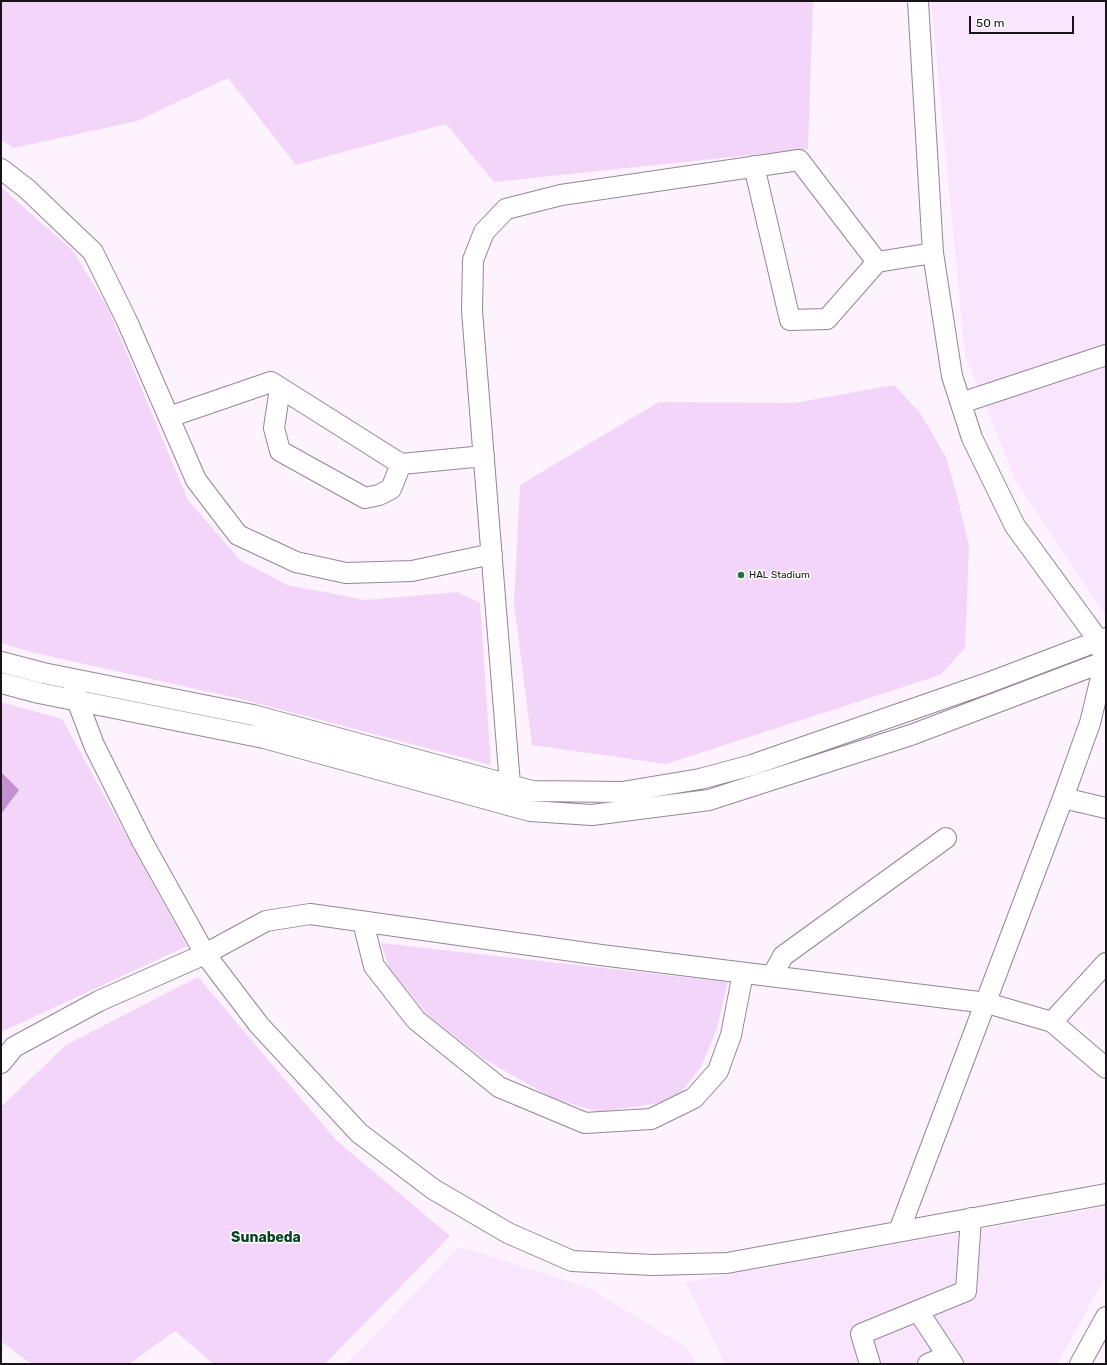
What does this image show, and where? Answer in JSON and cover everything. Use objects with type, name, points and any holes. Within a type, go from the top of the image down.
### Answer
[{"type":"street","points":[[900,1231],[987,1002],[1090,723],[1105,661],[1102,639],[1015,526],[972,438],[952,376],[932,253],[918,1]]},
{"type":"street","points":[[511,805],[472,304],[473,260],[484,232],[506,209],[561,195],[799,160],[877,262]]},
{"type":"street","points":[[754,166],[790,320],[828,319],[877,262],[932,253]]},
{"type":"street","points":[[1,169],[27,189],[93,252],[127,321],[196,480],[238,535],[296,562],[346,573],[412,571],[492,554]]},
{"type":"street","points":[[961,403],[1106,355]]},
{"type":"street","points":[[169,417],[271,382],[401,464],[484,456]]},
{"type":"street","points":[[280,388],[274,428],[280,451],[365,498],[379,495],[391,489],[401,464]]},
{"type":"street","points":[[1,662],[43,673],[253,715],[532,791],[622,792],[700,779],[760,763],[985,684],[1102,639]]},
{"type":"street","points":[[1,683],[39,693],[264,738],[530,811],[592,815],[709,800],[911,735],[1105,661]]},
{"type":"street","points":[[72,679],[77,700],[94,745],[142,841],[205,954],[259,1025],[359,1133],[433,1189],[508,1233],[572,1261],[653,1265],[727,1263],[1106,1194]]},
{"type":"street","points":[[1063,798],[1106,808]]},
{"type":"street","points":[[772,976],[783,956],[946,838]]},
{"type":"street","points":[[1,1063],[14,1047],[99,1001],[205,954],[266,921],[310,914],[593,954],[987,1002],[1052,1022],[1106,1068]]},
{"type":"street","points":[[362,922],[374,966],[416,1020],[499,1087],[585,1123],[651,1119],[694,1098],[718,1071],[731,1035],[743,973]]},
{"type":"street","points":[[1052,1022],[1106,964]]},
{"type":"street","points":[[870,1364],[861,1334],[966,1291],[972,1218]]},
{"type":"street","points":[[918,1311],[950,1360],[928,1364]]},
{"type":"street","points":[[1080,1364],[1106,1317]]},
{"type":"shaded area","points":[[1,1],[813,1],[808,149],[494,182],[446,124],[296,165],[228,78],[137,121],[14,148],[1,140]]},
{"type":"shaded area","points":[[931,1],[1106,1],[1106,616],[1016,481],[965,355]]},
{"type":"shaded area","points":[[1,187],[73,251],[107,306],[188,500],[240,560],[287,585],[365,600],[457,592],[480,603],[491,765],[241,699],[31,652],[1,643]]},
{"type":"shaded area","name":"HAL Stadium","points":[[894,385],[920,413],[946,457],[969,546],[965,648],[940,675],[666,764],[532,745],[514,603],[520,485],[659,402],[794,403]]},
{"type":"shaded area","points":[[1,702],[62,719],[187,946],[1,1032]]},
{"type":"shaded area","points":[[1,772],[19,790],[1,814]]},
{"type":"shaded area","points":[[381,943],[728,982],[717,1028],[702,1065],[681,1093],[659,1103],[599,1112],[552,1098],[481,1057],[430,1017],[389,968]]},
{"type":"shaded area","points":[[198,977],[336,1140],[450,1236],[325,1364],[214,1364],[175,1331],[129,1364],[31,1364],[1,1341],[2,1106],[66,1045]]},
{"type":"shaded area","points":[[1106,1207],[1106,1276],[1057,1364],[725,1364],[686,1282]]},
{"type":"shaded area","points":[[460,1247],[589,1288],[687,1348],[696,1364],[346,1364]]},
{"type":"place","name":"HAL Stadium","points":[[741,575]]},
{"type":"district","name":"Sunabeda","points":[[266,1238]]}]
